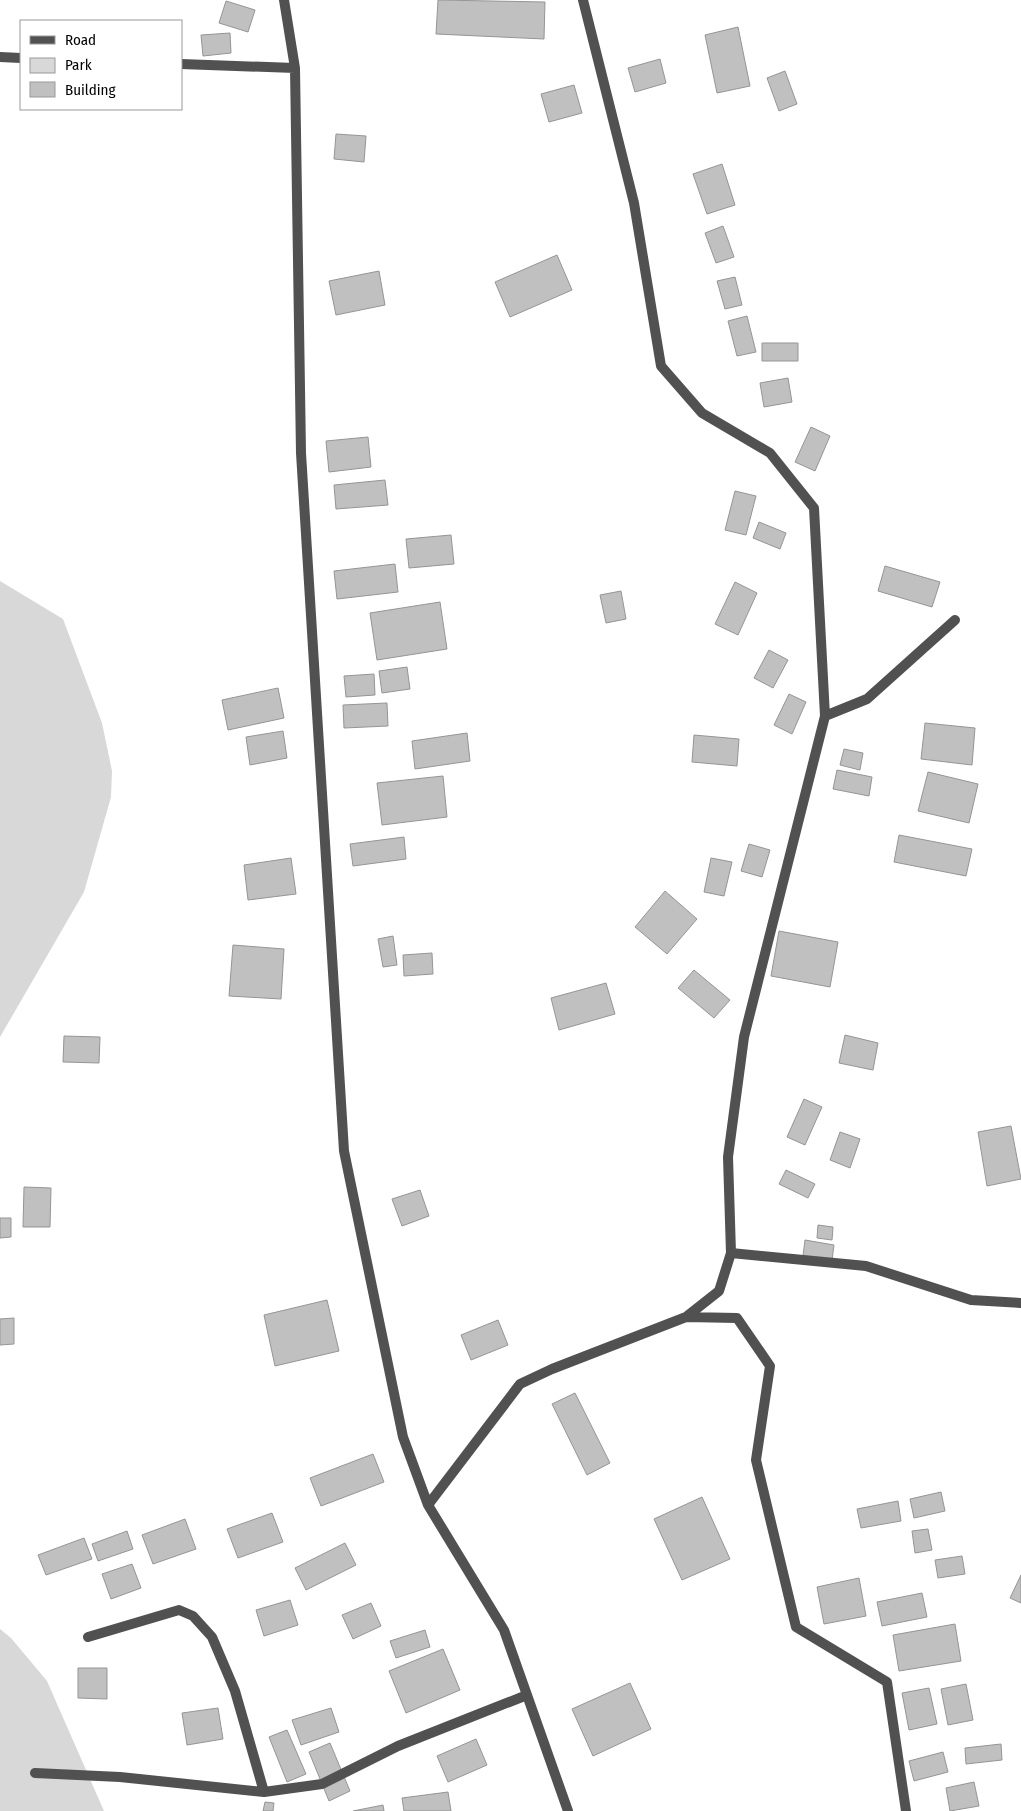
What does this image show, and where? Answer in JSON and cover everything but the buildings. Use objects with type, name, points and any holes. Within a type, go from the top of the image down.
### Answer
[{"type":"street","points":[[284,0],[295,68],[301,453],[344,1151],[403,1437],[428,1505],[504,1630],[568,1811]]},
{"type":"street","points":[[428,1505],[520,1384],[552,1369],[686,1317],[720,1292],[731,1254],[728,1157],[744,1037],[825,716],[814,508],[770,453],[702,413],[661,366],[634,203],[583,0]]},
{"type":"street","points":[[0,57],[20,58]]},
{"type":"street","points":[[182,64],[295,68]]},
{"type":"street","points":[[825,716],[867,699],[955,620]]},
{"type":"street","points":[[731,1254],[866,1266],[971,1300],[1021,1302]]},
{"type":"street","points":[[686,1317],[737,1318],[770,1366],[756,1460],[796,1627],[887,1682],[906,1811]]},
{"type":"street","points":[[88,1637],[179,1610],[193,1616],[212,1637],[235,1691],[264,1792]]},
{"type":"street","points":[[36,1773],[120,1777],[264,1792],[322,1784],[398,1746],[527,1695]]},
{"type":"green space","points":[[0,581],[63,619],[102,723],[112,771],[111,797],[84,892],[0,1037]]},
{"type":"green space","points":[[0,1629],[11,1638],[47,1681],[104,1811],[0,1811]]}]
